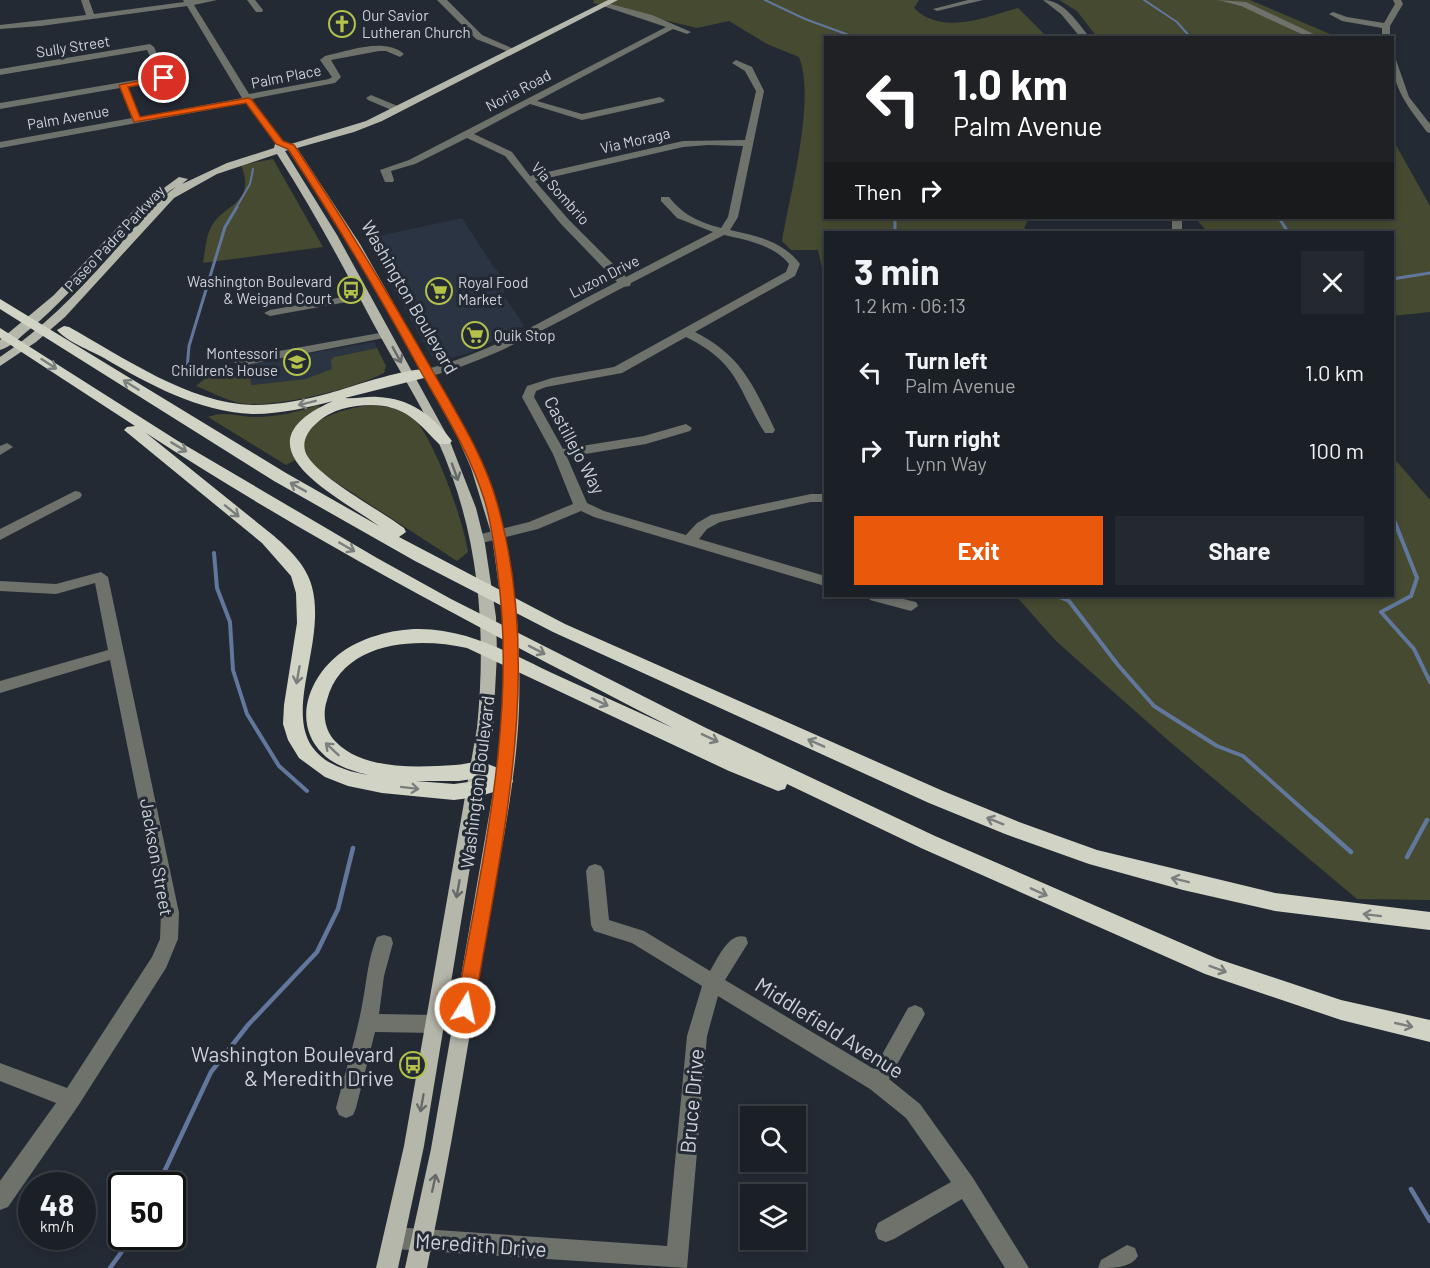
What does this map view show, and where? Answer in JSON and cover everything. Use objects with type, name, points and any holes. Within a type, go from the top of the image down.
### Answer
[{"type":"highway","points":[[0,303],[280,477],[422,557],[559,628],[936,797],[1012,828],[1096,858],[1183,881],[1264,899],[1370,915],[1430,921]]},
{"type":"highway","points":[[14,312],[46,320],[175,388],[209,402],[238,409],[257,410],[297,405],[410,379]]},
{"type":"highway","points":[[0,333],[129,417],[341,544],[445,603],[699,733],[928,842],[1213,967],[1341,1010],[1430,1031]]},
{"type":"highway","points":[[422,557],[396,530],[317,474],[299,456],[297,446],[299,435],[308,423],[333,406],[427,373]]},
{"type":"highway","points":[[333,406],[364,401],[400,405],[412,411],[444,441]]},
{"type":"highway","points":[[129,417],[130,429],[268,540],[300,576],[306,593],[306,628],[292,707],[293,725],[298,741],[308,756],[323,769],[345,778],[367,783],[434,791],[477,780]]},
{"type":"highway","points":[[503,781],[477,780],[447,773],[372,769],[349,762],[330,749],[319,734],[314,717],[315,700],[322,686],[344,660],[370,646],[409,636],[453,638],[472,643],[736,766],[928,842]]},
{"type":"main road","name":"Paseo Padre Parkway","points":[[0,346],[55,302],[133,215],[166,188],[222,160],[359,127],[385,117],[396,109],[610,2]]},
{"type":"main road","name":"Paseo Padre Parkway","points":[[4,359],[67,310],[148,218],[179,190],[226,165],[283,146]]},
{"type":"main road","name":"Washington Boulevard","points":[[283,146],[444,441],[479,546],[489,613],[488,709],[477,780],[414,1146],[387,1268]]},
{"type":"main road","name":"Washington Boulevard","points":[[283,146],[355,244],[463,436],[480,472],[499,536],[510,617],[512,679],[503,781],[443,1137],[416,1268]]},
{"type":"street","points":[[85,0],[91,17]]},
{"type":"street","points":[[143,0],[147,9]]},
{"type":"street","points":[[0,27],[213,0]]},
{"type":"street","points":[[251,0],[259,10]]},
{"type":"street","points":[[443,0],[441,0],[479,37],[512,50]]},
{"type":"street","points":[[937,9],[979,0]]},
{"type":"street","points":[[1047,0],[1064,12],[1084,36]]},
{"type":"street","points":[[1222,0],[1243,4],[1314,36]]},
{"type":"street","points":[[1386,36],[1386,26],[1399,4],[1397,0]]},
{"type":"street","name":"Washington Boulevard","points":[[188,2],[247,99],[283,146]]},
{"type":"street","points":[[610,2],[687,32]]},
{"type":"street","points":[[1333,14],[1345,19],[1386,26]]},
{"type":"street","name":"Noria Road","points":[[390,180],[385,171],[411,162],[467,135],[610,57],[673,26]]},
{"type":"street","name":"Sully Street","points":[[0,72],[150,47],[164,78],[123,85]]},
{"type":"street","name":"Palm Place","points":[[247,99],[332,81],[337,77],[324,60],[328,58],[380,48],[388,48],[400,54]]},
{"type":"street","points":[[610,57],[628,62]]},
{"type":"street","points":[[665,199],[681,217],[705,226],[725,230],[733,217],[760,90],[749,69],[736,63]]},
{"type":"street","points":[[1394,66],[1405,97],[1430,130]]},
{"type":"street","points":[[0,106],[123,85],[137,120]]},
{"type":"street","points":[[371,98],[396,109]]},
{"type":"street","name":"Palm Avenue","points":[[0,145],[247,99]]},
{"type":"street","points":[[529,102],[582,117],[660,100]]},
{"type":"street","name":"Via Sombrio","points":[[467,135],[504,150],[565,222],[626,284]]},
{"type":"street","name":"Via Moraga","points":[[529,179],[683,144],[708,141],[749,143]]},
{"type":"street","name":"Castillejo Way","points":[[725,230],[768,245],[787,255],[795,264],[790,274],[618,370],[594,377],[553,381],[531,389],[528,398],[559,454],[581,506],[599,514],[824,581]]},
{"type":"street","name":"Luzon Drive","points":[[427,373],[479,357],[626,284],[725,230]]},
{"type":"street","points":[[270,313],[365,296]]},
{"type":"street","points":[[685,332],[717,349],[727,358],[752,396],[769,430]]},
{"type":"street","points":[[240,362],[386,335]]},
{"type":"street","points":[[559,454],[646,440],[686,428]]},
{"type":"street","points":[[0,535],[75,495]]},
{"type":"street","points":[[689,541],[702,526],[716,518],[812,498],[824,498]]},
{"type":"street","points":[[479,546],[499,536],[533,526],[581,506]]},
{"type":"street","name":"Jackson Street","points":[[0,586],[56,589],[101,578],[170,913],[169,939],[159,962],[71,1099],[0,1199]]},
{"type":"street","points":[[879,597],[911,606]]},
{"type":"street","points":[[0,687],[117,653]]},
{"type":"street","name":"Middlefield Avenue","points":[[595,871],[600,925],[638,937],[877,1082],[913,1111],[966,1185],[1018,1268]]},
{"type":"street","points":[[346,1108],[384,943]]},
{"type":"street","name":"Bruce Drive","points":[[676,1263],[697,1036],[713,982],[739,943]]},
{"type":"street","points":[[877,1082],[915,1014]]},
{"type":"street","points":[[367,1023],[435,1024]]},
{"type":"street","points":[[0,1072],[71,1099]]},
{"type":"street","points":[[886,1231],[966,1185]]},
{"type":"street","name":"Meredith Drive","points":[[394,1238],[676,1263]]},
{"type":"shaded area","points":[[462,218],[493,266],[509,284],[503,294],[524,326],[469,353],[444,360],[432,357],[365,239]]},
{"type":"shaded area","name":"Montessori Children's House","points":[[374,342],[377,348],[338,356],[333,369],[305,379],[251,385],[250,364]]},
{"type":"green space","points":[[594,0],[919,0],[914,8],[925,16],[951,23],[965,22],[1018,8],[1046,36],[824,36],[824,219],[1028,219],[1024,228],[1030,231],[824,231],[824,277],[818,250],[791,250],[782,241],[803,121],[805,97],[799,57],[767,44],[729,21],[697,28],[593,3]]},
{"type":"green space","points":[[1059,0],[1250,0],[1335,36],[1096,36],[1077,11]]},
{"type":"green space","points":[[1394,142],[1430,206],[1430,312],[1394,316],[1394,231],[1207,231],[1196,219],[1394,219]]},
{"type":"green space","points":[[273,159],[323,247],[203,263],[211,227],[216,219],[242,196],[245,178],[241,165]]},
{"type":"green space","points":[[377,348],[386,366],[384,373],[352,386],[310,397],[268,404],[250,404],[235,402],[196,386],[215,370],[250,364],[251,385],[305,379],[332,369],[331,360],[334,357]]},
{"type":"green space","points":[[318,405],[320,407],[297,430],[292,444],[295,460],[286,465],[208,417],[226,414],[272,416]]},
{"type":"green space","points":[[373,405],[394,408],[409,415],[421,428],[430,443],[447,481],[468,552],[457,561],[328,477],[311,464],[304,454],[302,442],[314,424],[338,412]]},
{"type":"green space","points":[[1394,458],[1430,500],[1430,900],[1357,899],[1170,742],[1056,641],[1017,597],[1394,597]]},
{"type":"waterway","points":[[765,0],[805,19],[852,36]]},
{"type":"waterway","points":[[1144,0],[1177,22],[1189,36]]},
{"type":"waterway","points":[[236,208],[250,184],[253,169]]},
{"type":"waterway","points":[[187,369],[189,346],[225,227],[237,207]]},
{"type":"waterway","points":[[895,219],[895,231]]},
{"type":"waterway","points":[[1280,219],[1287,231]]},
{"type":"waterway","points":[[1394,279],[1430,273]]},
{"type":"waterway","points":[[1394,520],[1417,578],[1411,596],[1381,612],[1414,649],[1430,682]]},
{"type":"waterway","points":[[214,553],[217,588],[230,622],[233,670],[247,714],[279,766],[307,791]]},
{"type":"waterway","points":[[1059,597],[1069,601],[1118,665],[1154,706],[1217,746],[1243,756],[1317,822]]},
{"type":"waterway","points":[[1315,820],[1351,852]]},
{"type":"waterway","points":[[1407,857],[1427,820]]},
{"type":"waterway","points":[[164,1172],[211,1072],[248,1025],[317,952],[338,909],[353,848]]},
{"type":"waterway","points":[[1411,1189],[1430,1221]]},
{"type":"waterway","points":[[110,1268],[123,1250]]},
{"type":"place","name":"Our Savior Lutheran Church","points":[[342,24]]},
{"type":"place","name":"Washington Boulevard & Weigand Court","points":[[351,290]]},
{"type":"place","name":"Royal Food Market","points":[[439,291]]},
{"type":"place","name":"Quik Stop","points":[[475,335]]},
{"type":"place","name":"Montessori Children's House","points":[[297,362]]},
{"type":"place","name":"Washington Boulevard & Meredith Drive","points":[[413,1065]]},
{"type":"route","points":[[164,78],[123,85],[137,120],[248,100],[279,142],[291,147],[304,170],[355,244],[441,396],[480,472],[490,501],[499,536],[510,617],[511,710],[503,781],[465,1008]]}]
